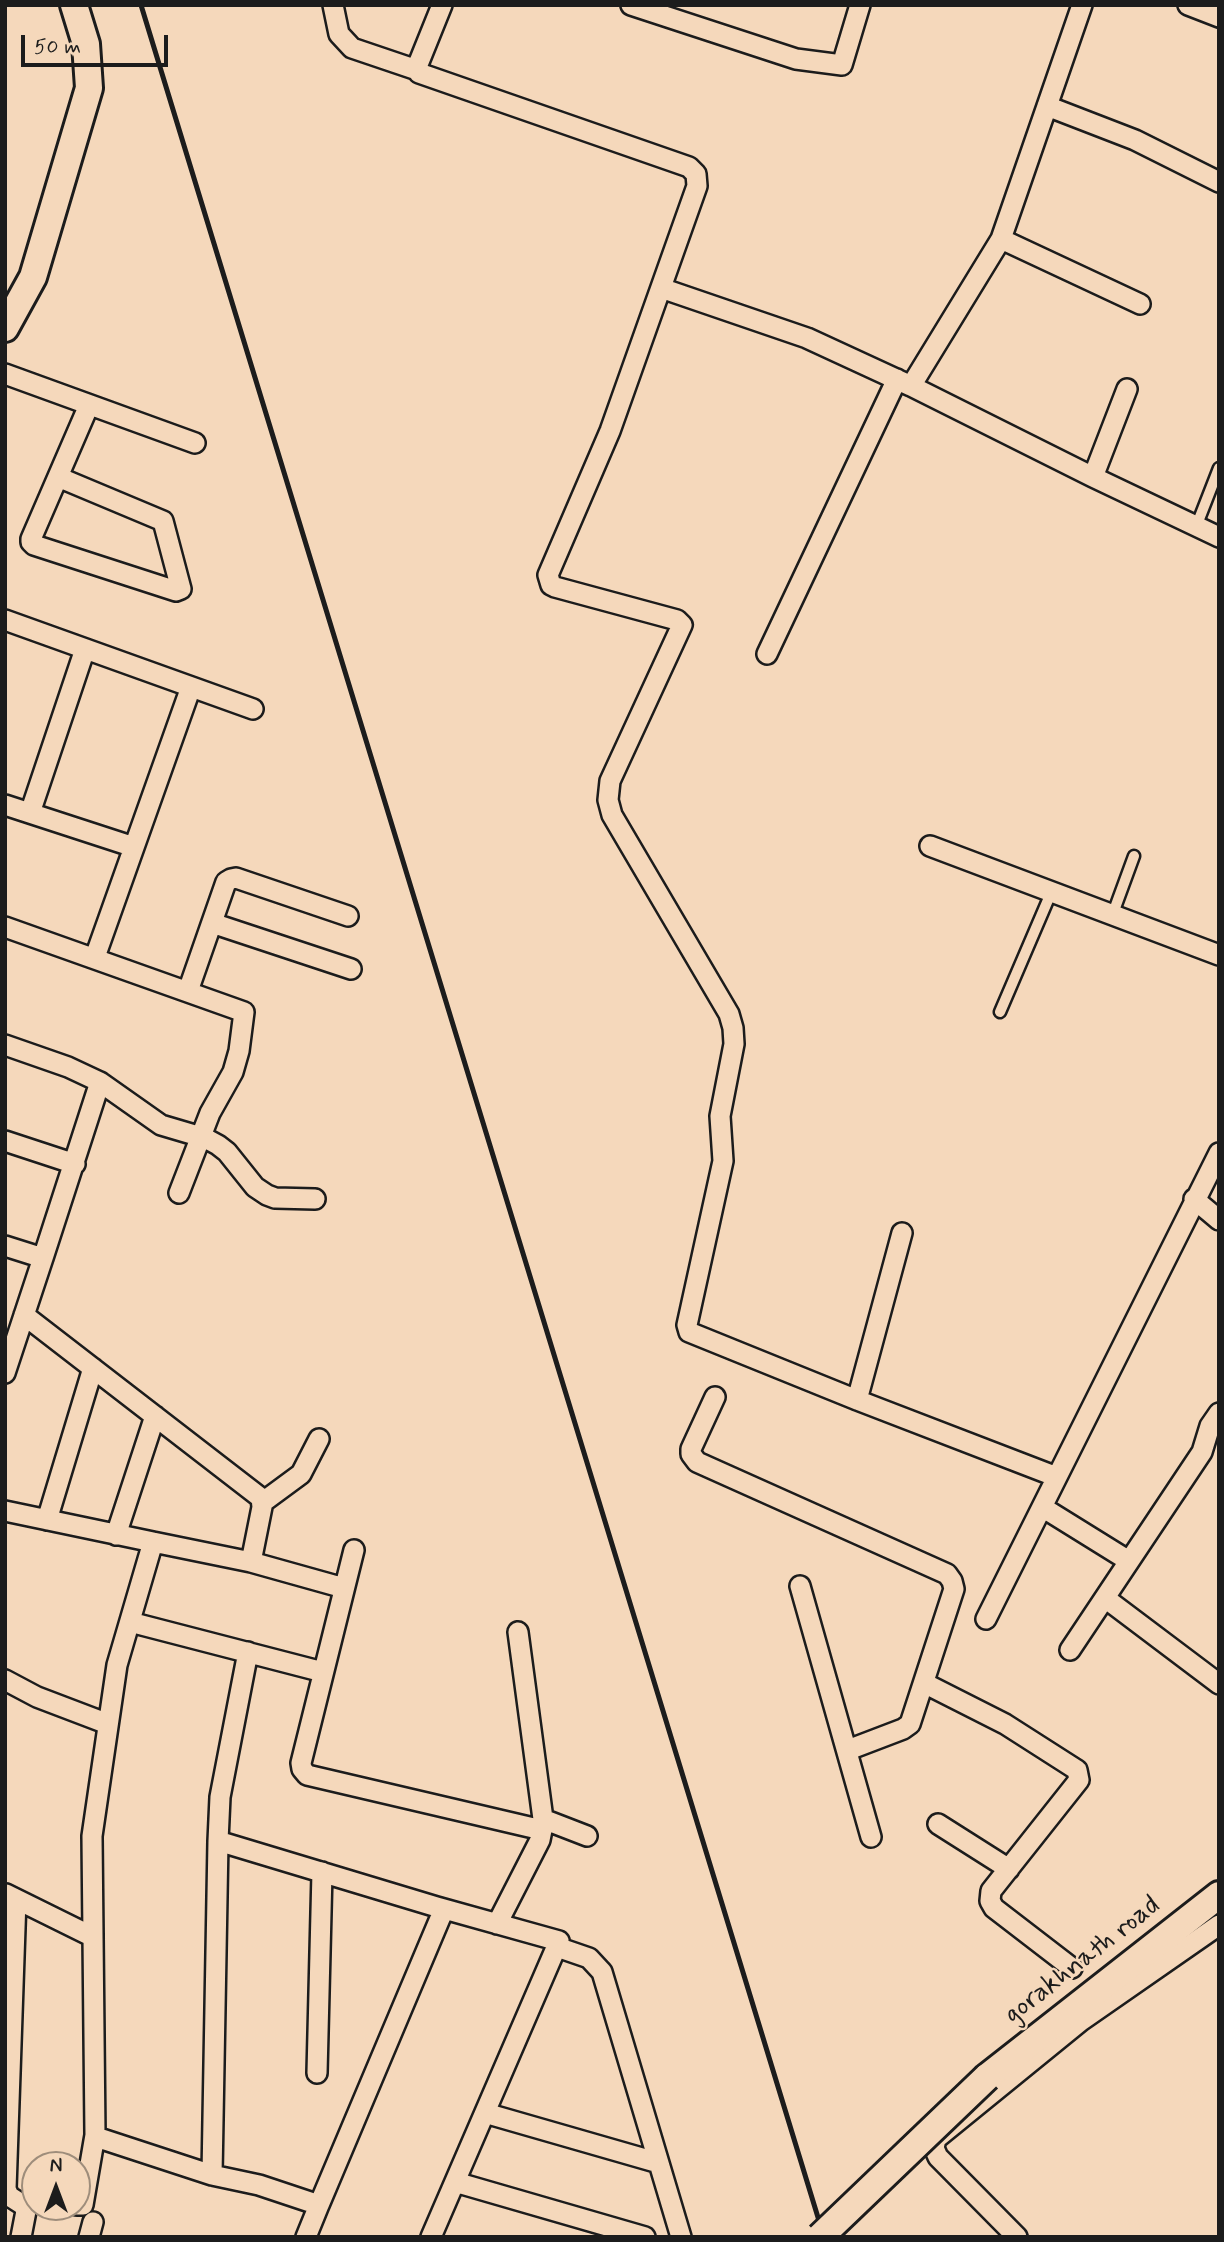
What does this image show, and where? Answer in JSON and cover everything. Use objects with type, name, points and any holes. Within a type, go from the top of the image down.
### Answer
[{"type":"street","points":[[7,322],[33,277],[89,88],[86,44],[74,5]]},
{"type":"street","points":[[333,5],[339,34],[352,48],[689,167],[696,174],[697,186],[610,431],[548,575],[551,585],[555,587],[677,620],[682,625],[610,781],[608,800],[612,815],[729,1014],[733,1028],[734,1044],[720,1116],[723,1161],[687,1325],[689,1332],[1057,1477]]},
{"type":"street","points":[[417,70],[442,5]]},
{"type":"street","points":[[631,5],[796,59],[842,65],[860,5]]},
{"type":"street","points":[[768,654],[904,382],[1000,239],[1083,5]]},
{"type":"street","points":[[1188,5],[1219,17]]},
{"type":"street","points":[[1047,106],[1143,143],[1219,182]]},
{"type":"street","points":[[1000,239],[1140,304]]},
{"type":"street","points":[[661,288],[807,338],[904,382],[1219,537]]},
{"type":"street","points":[[5,374],[195,443]]},
{"type":"street","points":[[1093,477],[1127,389]]},
{"type":"street","points":[[58,477],[163,521],[181,589],[176,591],[34,545],[30,538],[89,404]]},
{"type":"street","points":[[5,620],[253,709]]},
{"type":"street","points":[[30,813],[85,649]]},
{"type":"street","points":[[94,957],[191,687]]},
{"type":"street","points":[[5,805],[134,847]]},
{"type":"street","points":[[930,846],[1219,955]]},
{"type":"street","points":[[188,991],[226,882],[236,878],[348,916]]},
{"type":"street","points":[[212,923],[351,969]]},
{"type":"street","points":[[5,927],[243,1010],[239,1051],[233,1072],[210,1113],[179,1193]]},
{"type":"street","points":[[5,1045],[68,1067],[100,1082],[161,1125],[218,1145],[227,1152],[255,1187],[267,1195],[275,1198],[314,1199]]},
{"type":"street","points":[[5,1373],[100,1082]]},
{"type":"street","points":[[5,1141],[75,1164]]},
{"type":"street","points":[[986,1619],[1219,1153]]},
{"type":"street","points":[[1194,1199],[1219,1220]]},
{"type":"street","points":[[857,1400],[902,1234]]},
{"type":"street","points":[[5,1247],[43,1258]]},
{"type":"street","points":[[24,1315],[263,1502]]},
{"type":"street","points":[[47,1520],[93,1368]]},
{"type":"street","points":[[715,1397],[691,1449],[697,1462],[947,1574],[953,1581],[954,1589],[910,1724],[903,1730],[848,1750]]},
{"type":"street","points":[[1070,1650],[1202,1452],[1210,1426],[1219,1413]]},
{"type":"street","points":[[116,1535],[155,1416]]},
{"type":"street","points":[[251,1562],[263,1502],[301,1474],[319,1439]]},
{"type":"street","points":[[1042,1507],[1129,1561]]},
{"type":"street","points":[[5,1511],[251,1562],[344,1588]]},
{"type":"street","points":[[91,2158],[95,2134],[92,1836],[117,1665],[153,1542]]},
{"type":"street","points":[[354,1550],[301,1763],[307,1774],[543,1824],[587,1836]]},
{"type":"street","points":[[800,1586],[871,1837]]},
{"type":"street","points":[[1104,1598],[1219,1684]]},
{"type":"street","points":[[130,1622],[323,1672]]},
{"type":"street","points":[[497,1924],[540,1840],[543,1824],[517,1632]]},
{"type":"street","points":[[212,2175],[220,1797],[248,1652]]},
{"type":"street","points":[[5,1680],[37,1697],[108,1724]]},
{"type":"street","points":[[925,1683],[1006,1724],[1077,1770],[1079,1780],[991,1891],[990,1900],[994,1908],[1072,1968]]},
{"type":"street","points":[[938,1824],[1009,1869]]},
{"type":"street","points":[[218,1841],[559,1941],[431,2237]]},
{"type":"street","points":[[317,2073],[322,1872]]},
{"type":"street","name":"gorakhnath road","points":[[820,2237],[987,2077],[1219,1895]]},
{"type":"street","points":[[21,2201],[9,2196],[6,2189],[11,1896],[93,1937]]},
{"type":"street","points":[[306,2237],[444,1909]]},
{"type":"street","points":[[1017,2237],[938,2157],[934,2148],[936,2139],[1081,2021],[1219,1925]]},
{"type":"street","points":[[557,1947],[589,1958],[602,1972],[681,2237]]},
{"type":"street","points":[[485,2113],[659,2163]]},
{"type":"street","points":[[95,2134],[99,2138],[212,2175],[259,2185],[319,2205]]},
{"type":"street","points":[[455,2182],[645,2237]]},
{"type":"lane","points":[[1196,527],[1219,468]]},
{"type":"lane","points":[[1111,916],[1134,856]]},
{"type":"lane","points":[[1000,1012],[1051,893]]},
{"type":"railway","points":[[141,5],[824,2237]]}]
